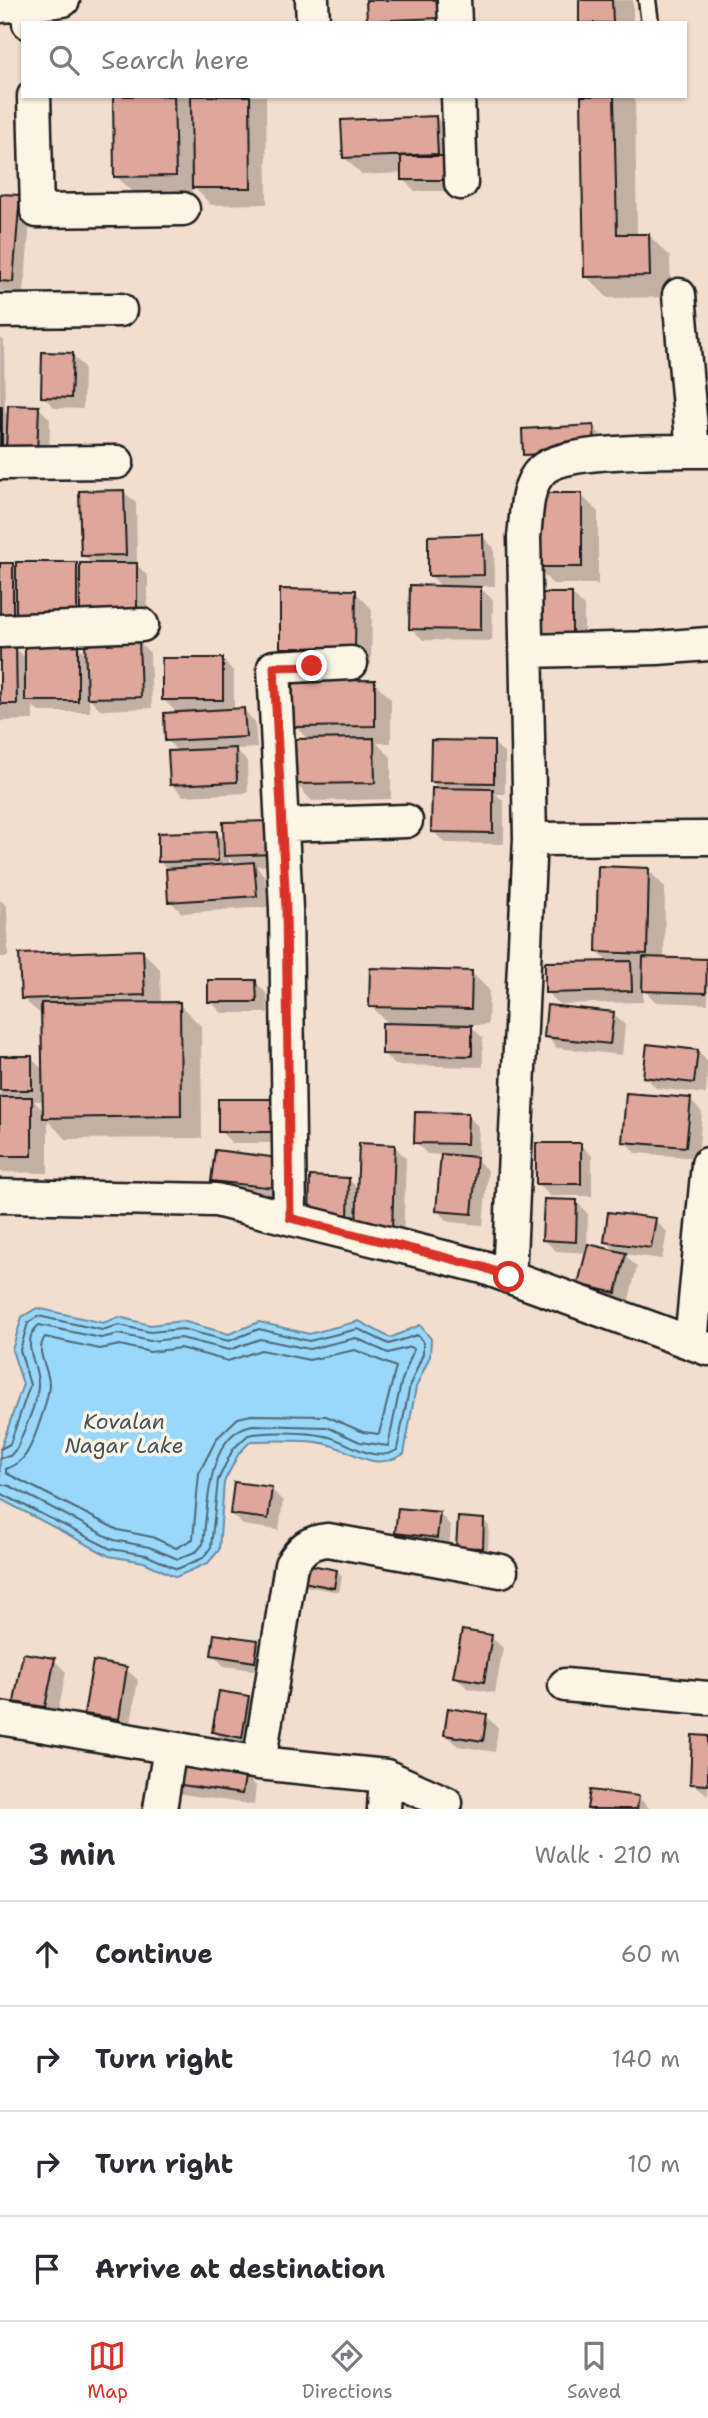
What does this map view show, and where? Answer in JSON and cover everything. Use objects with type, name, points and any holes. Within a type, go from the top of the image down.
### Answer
[{"type":"street","points":[[19,11],[63,0]]},
{"type":"street","points":[[312,0],[313,21]]},
{"type":"street","points":[[454,0],[455,21]]},
{"type":"street","points":[[33,98],[37,211],[183,209]]},
{"type":"street","points":[[458,98],[461,183]]},
{"type":"street","points":[[509,1277],[530,839],[524,537],[530,488],[542,469],[567,457],[700,451],[679,295]]},
{"type":"street","points":[[0,311],[120,310]]},
{"type":"street","points":[[0,463],[117,462]]},
{"type":"street","points":[[0,631],[142,625]]},
{"type":"street","points":[[526,651],[708,644]]},
{"type":"street","points":[[290,1218],[290,1059],[283,825],[274,667],[351,663]]},
{"type":"street","points":[[283,825],[406,821]]},
{"type":"street","points":[[530,839],[708,838]]},
{"type":"street","points":[[0,1196],[216,1200],[483,1267],[699,1346],[708,1164]]},
{"type":"street","points":[[259,1763],[291,1565],[301,1549],[312,1542],[328,1540],[501,1572]]},
{"type":"street","points":[[565,1685],[708,1698]]},
{"type":"street","points":[[0,1718],[259,1763],[386,1776],[450,1806]]},
{"type":"street","points":[[160,1809],[170,1748]]},
{"type":"street","points":[[384,1809],[386,1776]]},
{"type":"lane","points":[[647,0],[650,21]]},
{"type":"water","name":"Kovalan Nagar Lake","points":[[37,1308],[103,1323],[119,1317],[150,1325],[182,1321],[229,1334],[259,1322],[309,1334],[359,1321],[390,1338],[420,1325],[431,1339],[430,1356],[416,1387],[404,1454],[392,1459],[371,1461],[322,1443],[251,1441],[239,1453],[224,1482],[219,1550],[208,1563],[176,1577],[144,1562],[109,1556],[0,1499],[0,1451],[23,1384],[12,1350],[22,1317]]},
{"type":"building","points":[[366,0],[441,0],[442,18],[367,21]]},
{"type":"building","points":[[579,0],[612,0],[613,21],[579,21]]},
{"type":"building","points":[[113,98],[174,98],[176,176],[114,177]]},
{"type":"building","points":[[191,98],[250,98],[251,188],[192,188]]},
{"type":"building","points":[[581,98],[614,98],[617,234],[649,234],[650,276],[584,277]]},
{"type":"building","points":[[436,116],[438,154],[343,158],[341,120]]},
{"type":"building","points":[[401,156],[447,156],[447,180],[401,180]]},
{"type":"building","points":[[0,194],[20,195],[13,282],[0,281]]},
{"type":"building","points":[[42,352],[73,353],[71,398],[41,397]]},
{"type":"building","points":[[8,405],[39,406],[37,452],[6,451]]},
{"type":"building","points":[[0,406],[2,407],[2,447],[0,447]]},
{"type":"building","points":[[594,425],[595,451],[523,455],[522,429]]},
{"type":"building","points":[[124,490],[126,555],[81,556],[79,491]]},
{"type":"building","points":[[534,493],[582,493],[582,567],[534,567]]},
{"type":"building","points":[[483,534],[484,575],[428,576],[428,536]]},
{"type":"building","points":[[16,562],[77,562],[77,623],[16,623]]},
{"type":"building","points":[[0,563],[13,563],[13,624],[0,624]]},
{"type":"building","points":[[80,563],[137,563],[137,618],[80,618]]},
{"type":"building","points":[[410,585],[481,587],[481,630],[409,629]]},
{"type":"building","points":[[280,589],[356,590],[355,648],[280,648]]},
{"type":"building","points":[[538,593],[572,593],[572,642],[538,642]]},
{"type":"building","points":[[139,639],[141,697],[87,698],[85,641]]},
{"type":"building","points":[[78,643],[78,701],[25,701],[25,644]]},
{"type":"building","points":[[0,646],[16,646],[17,704],[0,704]]},
{"type":"building","points":[[162,658],[223,658],[223,700],[162,700]]},
{"type":"building","points":[[375,680],[375,726],[293,727],[293,681]]},
{"type":"building","points":[[244,708],[246,737],[165,741],[164,713]]},
{"type":"building","points":[[374,738],[375,783],[293,784],[292,739]]},
{"type":"building","points":[[431,740],[494,741],[494,783],[430,782]]},
{"type":"building","points":[[236,748],[237,782],[170,785],[168,751]]},
{"type":"building","points":[[432,788],[493,789],[493,833],[431,832]]},
{"type":"building","points":[[273,821],[274,854],[224,856],[223,822]]},
{"type":"building","points":[[217,831],[218,861],[158,862],[158,833]]},
{"type":"building","points":[[254,862],[257,896],[168,902],[166,869]]},
{"type":"building","points":[[598,866],[649,868],[647,954],[596,952]]},
{"type":"building","points":[[143,950],[145,995],[21,999],[19,954]]},
{"type":"building","points":[[643,957],[707,959],[706,993],[642,991]]},
{"type":"building","points":[[631,961],[632,991],[545,993],[545,962]]},
{"type":"building","points":[[370,968],[472,971],[471,1009],[369,1007]]},
{"type":"building","points":[[208,980],[256,980],[257,1002],[208,1002]]},
{"type":"building","points":[[180,1002],[181,1116],[43,1118],[41,1003]]},
{"type":"building","points":[[547,1005],[614,1012],[610,1044],[544,1037]]},
{"type":"building","points":[[382,1023],[472,1025],[472,1056],[382,1054]]},
{"type":"building","points":[[647,1044],[698,1050],[694,1083],[643,1077]]},
{"type":"building","points":[[0,1056],[32,1056],[32,1090],[0,1090]]},
{"type":"building","points":[[626,1093],[691,1098],[686,1147],[622,1142]]},
{"type":"building","points":[[0,1097],[32,1097],[32,1156],[0,1156]]},
{"type":"building","points":[[218,1099],[277,1099],[277,1132],[218,1132]]},
{"type":"building","points":[[415,1112],[468,1113],[467,1144],[414,1143]]},
{"type":"building","points":[[359,1143],[395,1145],[392,1228],[356,1226]]},
{"type":"building","points":[[536,1143],[581,1143],[581,1184],[536,1184]]},
{"type":"building","points":[[215,1150],[279,1158],[275,1188],[211,1181]]},
{"type":"building","points":[[441,1154],[477,1157],[472,1214],[436,1211]]},
{"type":"building","points":[[310,1176],[349,1178],[348,1219],[309,1218]]},
{"type":"building","points":[[544,1199],[577,1200],[576,1242],[542,1240]]},
{"type":"building","points":[[608,1212],[656,1218],[651,1248],[604,1242]]},
{"type":"building","points":[[588,1244],[626,1253],[616,1293],[578,1284]]},
{"type":"building","points":[[234,1482],[272,1487],[268,1519],[230,1514]]},
{"type":"building","points":[[398,1508],[440,1512],[437,1538],[395,1533]]},
{"type":"building","points":[[458,1517],[484,1519],[483,1548],[456,1547]]},
{"type":"building","points":[[296,1562],[337,1570],[334,1588],[293,1580]]},
{"type":"building","points":[[462,1630],[492,1635],[484,1682],[453,1677]]},
{"type":"building","points":[[214,1634],[258,1640],[255,1662],[211,1655]]},
{"type":"building","points":[[23,1653],[55,1658],[45,1707],[14,1702]]},
{"type":"building","points":[[93,1661],[127,1667],[119,1719],[84,1714]]},
{"type":"building","points":[[219,1691],[249,1696],[242,1738],[212,1732]]},
{"type":"building","points":[[448,1708],[487,1714],[483,1741],[444,1735]]},
{"type":"building","points":[[692,1735],[708,1736],[708,1785],[690,1784]]},
{"type":"building","points":[[171,1762],[246,1772],[242,1794],[168,1783]]},
{"type":"building","points":[[590,1790],[639,1796],[637,1809],[587,1809]]},
{"type":"route","points":[[312,666],[274,667],[286,909],[290,1218],[483,1267],[509,1277]]}]
